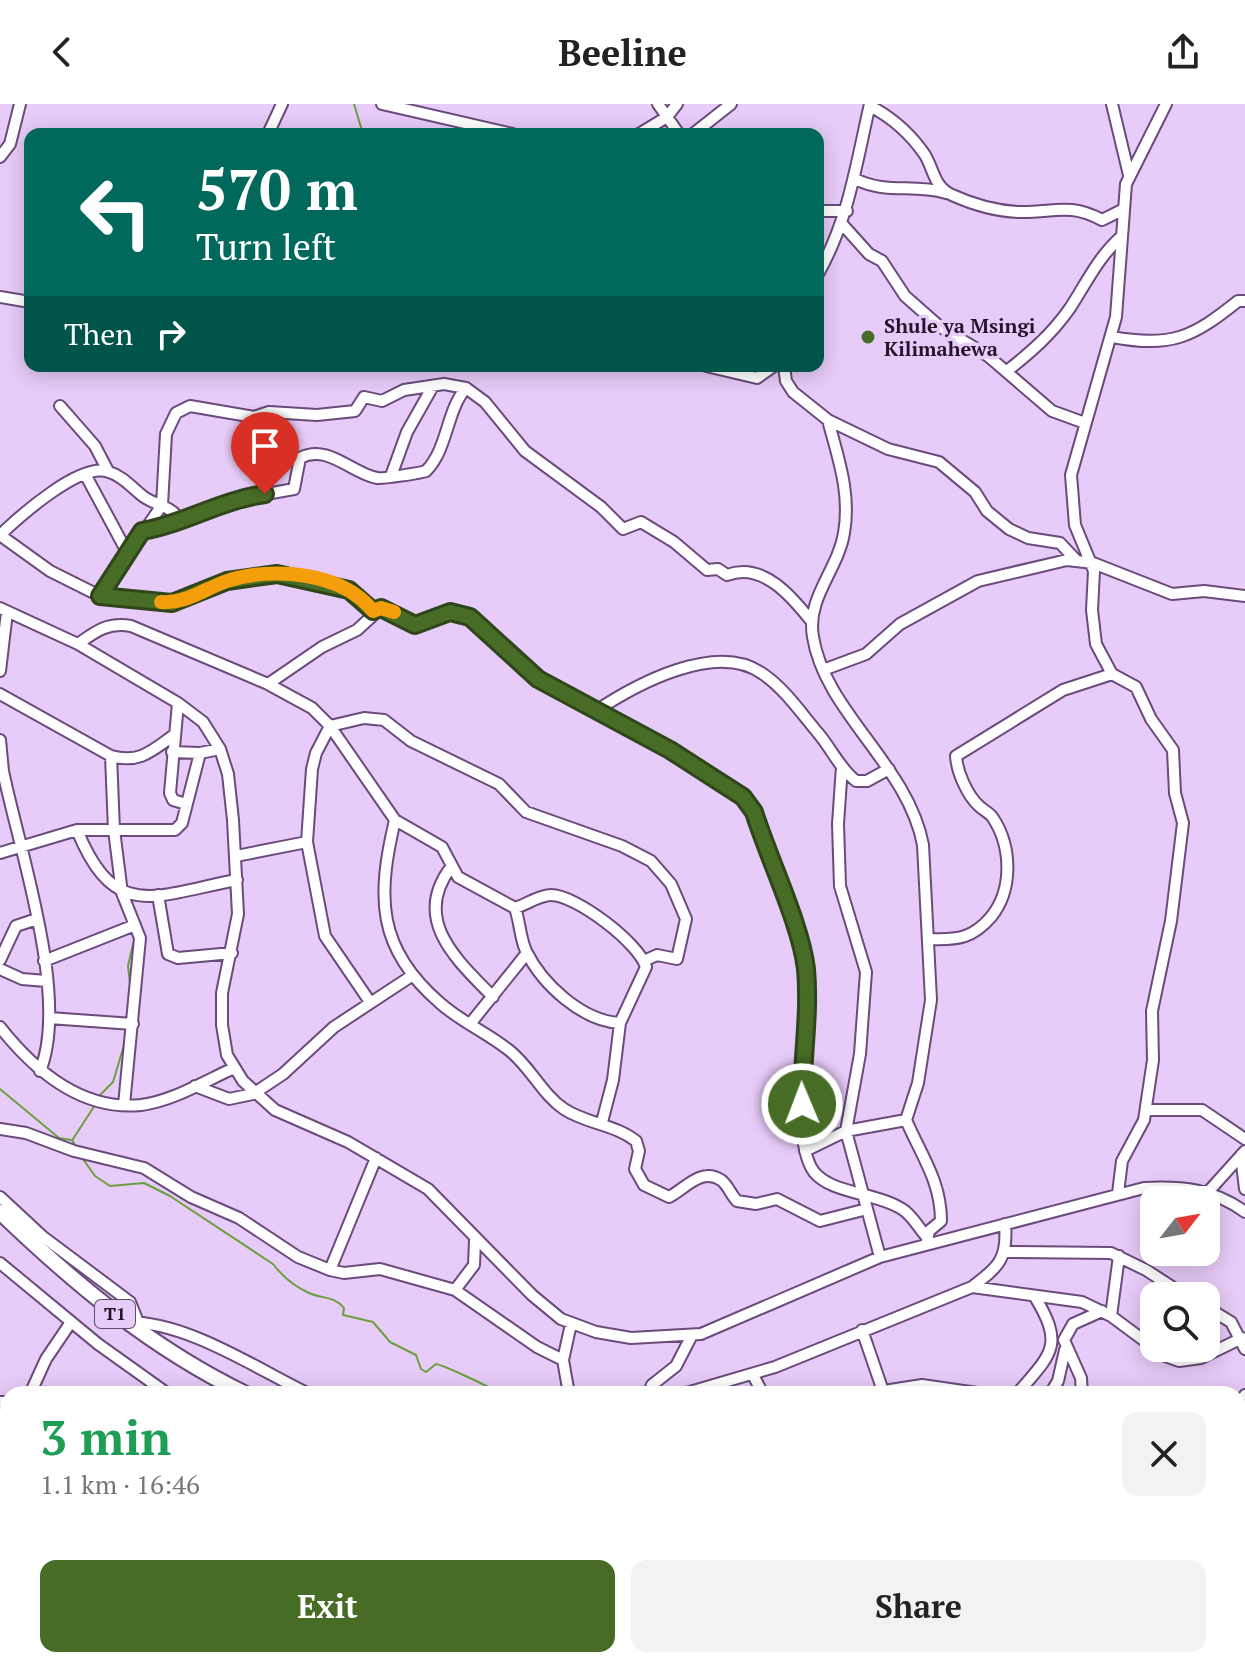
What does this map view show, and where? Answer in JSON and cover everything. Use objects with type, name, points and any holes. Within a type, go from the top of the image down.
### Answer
[{"type":"highway","name":"T1","points":[[0,1212],[67,1277],[132,1322],[172,1355],[231,1386]]},
{"type":"street","points":[[0,157],[10,144],[20,104]]},
{"type":"street","points":[[271,128],[282,104]]},
{"type":"street","points":[[382,104],[491,128]]},
{"type":"street","points":[[658,104],[675,128]]},
{"type":"street","points":[[649,128],[667,117],[677,104]]},
{"type":"street","points":[[701,128],[731,104]]},
{"type":"street","points":[[1112,104],[1129,175]]},
{"type":"street","points":[[1118,1193],[1122,1161],[1141,1128],[1146,1110],[1153,1060],[1152,1011],[1171,921],[1183,823],[1175,793],[1173,750],[1151,719],[1136,687],[1112,674],[1096,644],[1093,563],[1075,525],[1073,463],[1112,337],[1122,210],[1129,175],[1166,104]]},
{"type":"street","points":[[824,262],[843,225],[870,105],[893,119],[913,139],[931,165],[939,186],[947,193]]},
{"type":"street","points":[[855,179],[891,191],[924,188],[1004,211],[1077,208],[1102,220],[1122,210]]},
{"type":"street","points":[[824,211],[847,211]]},
{"type":"street","points":[[843,225],[869,254],[882,261],[919,309],[1007,371],[1052,411],[1085,423]]},
{"type":"street","points":[[1007,371],[1045,341],[1072,305],[1096,263],[1122,236]]},
{"type":"street","points":[[0,297],[24,301]]},
{"type":"street","points":[[1112,337],[1141,341],[1174,339],[1203,329],[1238,301],[1245,301]]},
{"type":"street","points":[[732,372],[757,378],[766,372]]},
{"type":"street","points":[[785,372],[793,392],[828,420],[888,449],[939,462],[975,492],[987,511],[1009,529],[1028,538],[1060,543],[1076,560]]},
{"type":"street","points":[[100,596],[120,569],[127,552],[162,505],[166,434],[172,417],[182,408],[200,406],[254,417],[269,412],[336,414],[355,411],[364,397],[379,402],[404,390],[454,384],[466,388],[485,402],[525,451],[601,507],[623,529],[641,522],[674,542],[707,570],[718,569],[727,575],[745,572],[772,581],[791,596],[812,622]]},
{"type":"street","points":[[391,476],[407,432],[433,386]]},
{"type":"street","points":[[142,531],[233,500],[294,489],[300,458],[307,454],[341,461],[375,478],[418,474],[432,465],[455,405],[466,388]]},
{"type":"street","points":[[60,406],[95,446],[108,471],[180,520]]},
{"type":"street","points":[[828,420],[843,473],[846,514],[839,553],[819,591],[812,622],[816,651],[823,670],[889,769],[920,827],[931,939],[931,1000],[918,1083],[906,1120],[932,1170],[940,1197],[941,1221],[927,1242]]},
{"type":"street","points":[[108,471],[85,474],[26,510],[0,535],[50,571],[100,596],[172,603],[227,581],[277,574],[349,590],[373,611]]},
{"type":"street","points":[[85,474],[127,552]]},
{"type":"street","points":[[823,670],[866,654],[900,624],[978,581],[1076,560],[1093,563],[1172,594],[1204,591],[1245,596]]},
{"type":"street","points":[[268,684],[322,647],[357,630],[373,611],[381,608],[391,610],[415,625],[450,612],[470,617],[538,679],[670,750],[743,797],[754,812],[804,958],[807,1010],[801,1060],[805,1151],[819,1178],[832,1186],[860,1191],[903,1209],[927,1242]]},
{"type":"street","points":[[0,671],[3,610],[78,644],[178,703],[203,722],[220,749],[228,774],[236,856],[232,953],[222,993],[222,1025],[234,1068],[253,1094],[275,1110],[348,1142],[428,1189],[499,1264],[532,1295],[571,1324],[631,1338],[692,1335],[724,1326],[841,1271],[880,1257],[1118,1193],[1140,1191]]},
{"type":"street","points":[[78,644],[102,627],[116,623],[131,626],[268,684],[312,708],[330,726],[395,820],[442,847],[451,867],[468,884],[515,908],[527,953],[553,987],[599,1019],[620,1023]]},
{"type":"street","points":[[596,711],[641,683],[666,673],[715,664],[747,667],[761,672],[781,690],[851,778],[861,783],[889,769]]},
{"type":"street","points":[[931,939],[952,940],[976,932],[995,912],[1007,882],[1008,867],[1000,834],[993,817],[973,799],[956,756],[1063,690],[1112,674]]},
{"type":"street","points":[[0,694],[111,756],[129,761],[139,758],[174,735]]},
{"type":"street","points":[[178,703],[171,797],[186,804]]},
{"type":"street","points":[[370,1002],[325,936],[307,842],[316,753],[330,726],[364,718],[384,720],[411,741],[499,784],[526,812],[615,843],[651,861],[671,884],[687,926],[677,959],[657,955],[644,961]]},
{"type":"street","points":[[0,740],[2,771],[44,961],[49,1018],[48,1051],[40,1071]]},
{"type":"street","points":[[172,752],[200,753],[220,749]]},
{"type":"street","points":[[0,853],[20,850],[77,830],[175,830],[182,823],[200,753]]},
{"type":"street","points":[[111,756],[114,830],[122,893],[141,950],[124,1105]]},
{"type":"street","points":[[842,766],[838,824],[839,877],[866,972],[860,1054],[846,1131],[880,1257]]},
{"type":"street","points":[[395,820],[383,904],[388,935],[413,975],[440,1003],[513,1053],[563,1108],[602,1122],[636,1141],[639,1151],[634,1165],[644,1185],[663,1196],[674,1194],[695,1178],[712,1177],[720,1180],[737,1201],[756,1204],[783,1201],[820,1221],[867,1209]]},
{"type":"street","points":[[77,830],[94,867],[122,893],[139,897],[158,895],[237,880]]},
{"type":"street","points":[[236,856],[307,842]]},
{"type":"street","points":[[451,867],[438,885],[434,905],[437,923],[459,962],[493,997]]},
{"type":"street","points":[[515,908],[553,894],[568,899],[615,931],[644,961],[643,978],[620,1023],[613,1080],[602,1122]]},
{"type":"street","points":[[158,895],[168,954],[178,958],[232,953]]},
{"type":"street","points":[[0,960],[16,926],[37,919]]},
{"type":"street","points":[[44,961],[135,925]]},
{"type":"street","points":[[470,1024],[527,953]]},
{"type":"street","points":[[0,969],[22,979],[46,981]]},
{"type":"street","points":[[195,1086],[229,1099],[253,1094],[370,1002],[413,975]]},
{"type":"street","points":[[49,1018],[133,1024]]},
{"type":"street","points":[[0,1027],[40,1071],[80,1094],[124,1105],[143,1105],[234,1068]]},
{"type":"street","points":[[1146,1110],[1177,1107],[1202,1110],[1245,1139]]},
{"type":"street","points":[[805,1151],[846,1131],[906,1120]]},
{"type":"street","points":[[0,1129],[41,1137],[80,1152],[144,1168],[191,1197],[239,1218],[298,1257],[330,1270],[344,1273],[380,1269],[455,1290],[537,1347],[563,1360]]},
{"type":"street","points":[[1243,1153],[1245,1189]]},
{"type":"street","points":[[1213,1186],[1243,1153]]},
{"type":"street","points":[[330,1270],[376,1158]]},
{"type":"street","points":[[0,1197],[42,1236],[130,1302],[132,1322],[170,1328],[295,1386]]},
{"type":"street","points":[[1220,1198],[1245,1212]]},
{"type":"street","points":[[712,1386],[827,1348],[862,1330],[972,1287],[995,1267],[1006,1252],[1005,1224]]},
{"type":"street","points":[[455,1290],[474,1265],[475,1240]]},
{"type":"street","points":[[1006,1252],[1101,1251],[1119,1256],[1163,1282]]},
{"type":"street","points":[[1106,1313],[1119,1256]]},
{"type":"street","points":[[0,1263],[71,1322],[157,1386]]},
{"type":"street","points":[[474,1265],[499,1264]]},
{"type":"street","points":[[972,1287],[1012,1290],[1035,1297],[1066,1298],[1106,1313],[1165,1356],[1179,1361],[1201,1358],[1244,1344],[1231,1322],[1220,1315]]},
{"type":"street","points":[[1024,1386],[1046,1360],[1054,1342],[1049,1322],[1035,1297]]},
{"type":"street","points":[[1055,1386],[1065,1348],[1064,1340],[1073,1324],[1106,1313]]},
{"type":"street","points":[[34,1386],[46,1359],[71,1322]]},
{"type":"street","points":[[568,1386],[563,1360],[571,1324]]},
{"type":"street","points":[[862,1330],[882,1386]]},
{"type":"street","points":[[652,1386],[676,1366],[692,1335]]},
{"type":"street","points":[[1065,1348],[1081,1378],[1082,1386]]},
{"type":"street","points":[[753,1375],[759,1386]]},
{"type":"waterway","points":[[354,104],[361,128]]},
{"type":"waterway","points":[[131,992],[128,966],[133,944]]},
{"type":"waterway","points":[[99,1096],[113,1082],[125,1042]]},
{"type":"waterway","points":[[0,1089],[59,1138],[71,1140]]},
{"type":"waterway","points":[[73,1139],[95,1105]]},
{"type":"waterway","points":[[72,1140],[76,1147]]},
{"type":"waterway","points":[[83,1159],[95,1176],[110,1186],[144,1183],[170,1196],[273,1264],[298,1287],[337,1301],[344,1308],[343,1315],[373,1322],[390,1342],[416,1355],[421,1369],[426,1372],[436,1364],[487,1386]]},
{"type":"slow traffic","points":[[161,602],[172,603],[193,597],[243,577],[277,574],[327,582],[349,590],[373,611],[381,608],[394,612]]},
{"type":"place","name":"Shule ya Msingi Kilimahewa","points":[[868,337]]},
{"type":"route","points":[[265,494],[233,500],[167,526],[142,531],[112,582],[100,596],[172,603],[227,581],[259,574],[277,574],[301,576],[349,590],[373,611],[381,608],[391,610],[415,625],[423,625],[439,615],[460,612],[481,626],[530,673],[550,687],[661,745],[743,797],[754,812],[804,958],[807,1010],[801,1060],[802,1104]]}]
